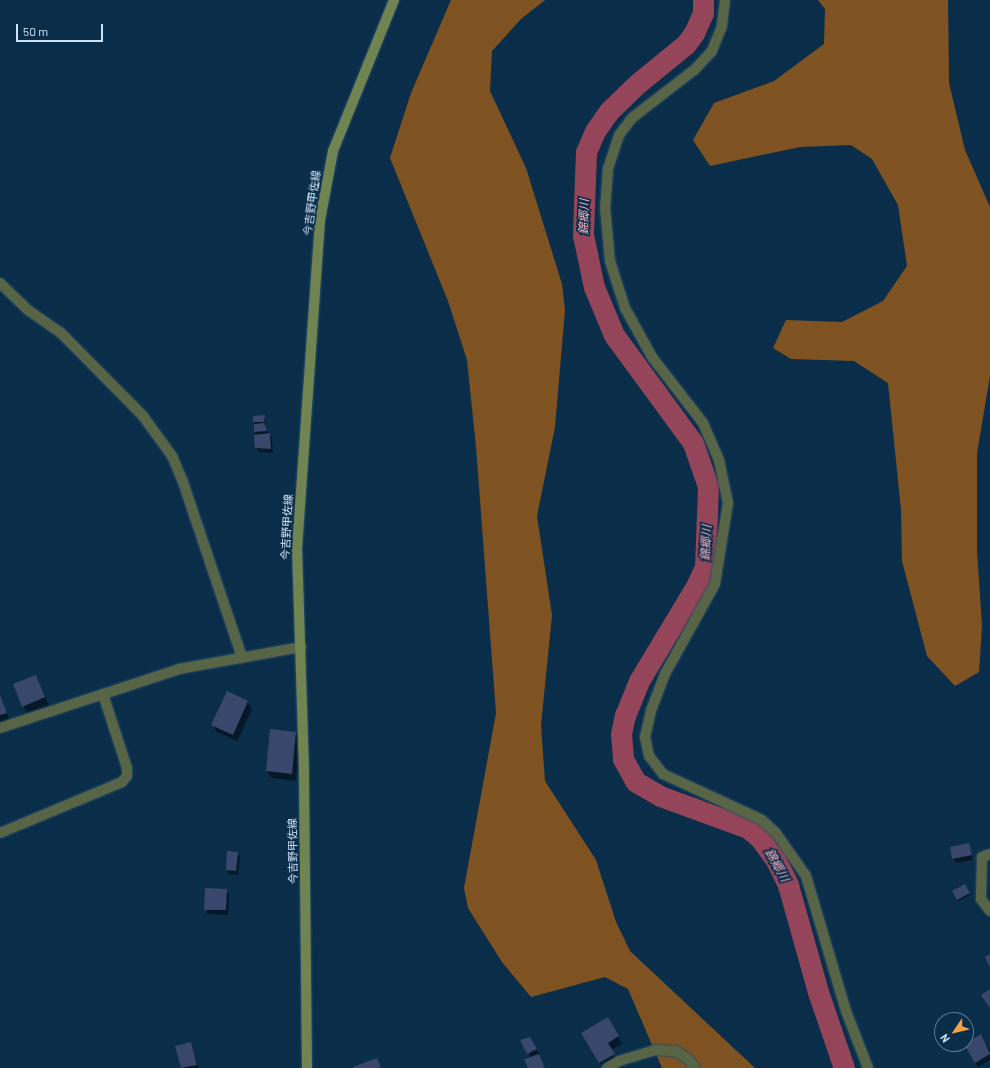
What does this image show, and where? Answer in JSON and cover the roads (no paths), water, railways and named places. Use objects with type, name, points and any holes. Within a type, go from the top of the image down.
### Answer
[{"type":"main road","name":"今吉野甲佐線","points":[[307,1068],[301,647],[297,548],[320,220],[333,151],[394,0]]},
{"type":"street","points":[[725,0],[722,26],[712,51],[694,70],[632,118],[619,135],[608,168],[605,207],[610,262],[624,308],[652,357],[703,423],[719,460],[728,503],[715,584],[665,674],[651,711],[645,736],[649,756],[663,774],[762,820],[776,833],[806,876],[846,1012],[868,1068]]},
{"type":"street","points":[[0,283],[28,310],[60,332],[143,416],[172,456],[183,482],[242,657]]},
{"type":"street","points":[[0,728],[179,670],[301,647]]},
{"type":"street","points":[[0,833],[122,782],[127,776],[127,768],[103,694]]},
{"type":"street","points":[[990,854],[982,857],[981,899],[990,911]]},
{"type":"street","points":[[607,1068],[654,1050],[676,1051],[688,1059],[695,1068]]},
{"type":"waterway","name":"錦郷川","points":[[703,0],[703,13],[694,33],[686,44],[637,84],[609,111],[595,131],[586,152],[583,235],[594,287],[614,335],[693,443],[708,486],[705,567],[695,588],[639,681],[625,715],[621,734],[623,759],[636,782],[660,796],[748,828],[760,838],[776,860],[788,885],[818,992],[844,1068]]}]
